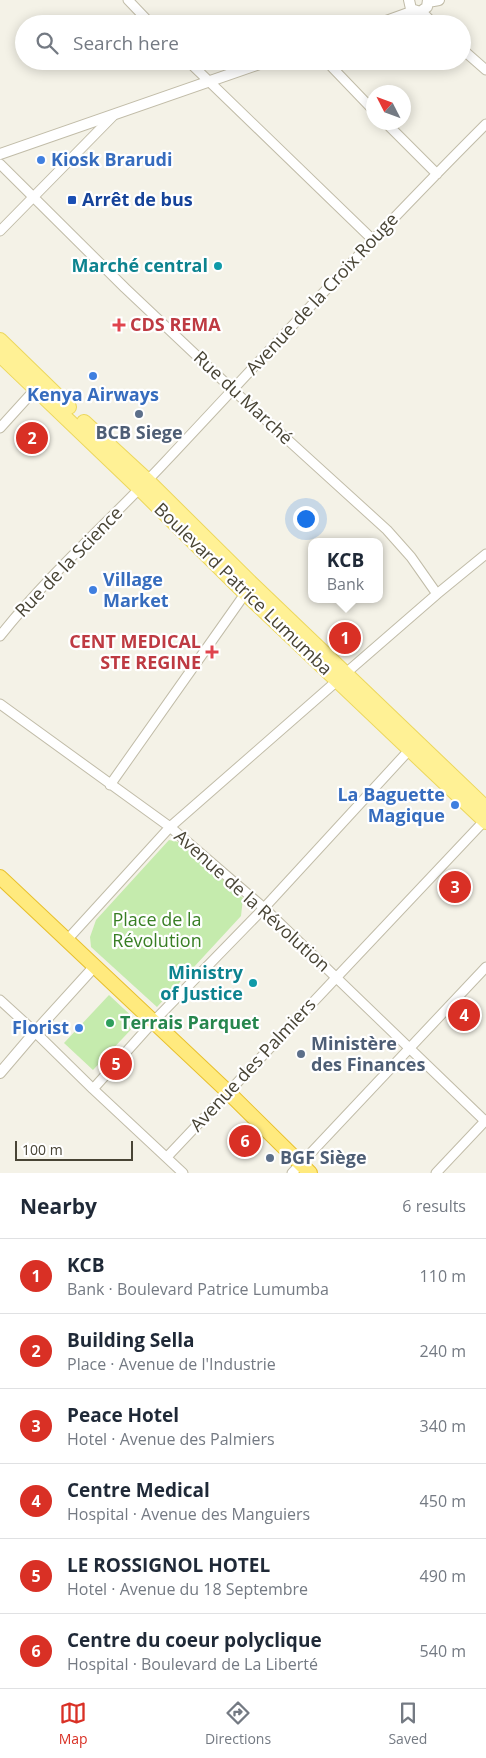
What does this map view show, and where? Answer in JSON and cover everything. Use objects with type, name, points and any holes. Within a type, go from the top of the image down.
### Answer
[{"type":"highway","points":[[0,877],[227,1091],[301,1170]]},
{"type":"main road","name":"Boulevard Patrice Lumumba","points":[[0,340],[39,385],[486,817]]},
{"type":"main road","name":"Boulevard Patrice Lumumba","points":[[0,355],[39,385]]},
{"type":"street","points":[[128,0],[142,15]]},
{"type":"street","points":[[409,0],[409,6],[423,15]]},
{"type":"street","points":[[406,15],[427,7],[428,1],[439,0]]},
{"type":"street","points":[[471,57],[486,70]]},
{"type":"street","points":[[197,70],[372,239]]},
{"type":"street","points":[[0,154],[241,70]]},
{"type":"street","points":[[335,70],[366,102]]},
{"type":"street","points":[[0,231],[113,116]]},
{"type":"street","name":"Avenue de la Croix Rouge","points":[[144,485],[372,239],[486,124]]},
{"type":"street","points":[[393,130],[437,174]]},
{"type":"street","name":"Rue du Marché","points":[[0,164],[125,288],[233,390],[387,530],[411,557],[437,594]]},
{"type":"street","points":[[0,428],[39,385]]},
{"type":"street","name":"Rue de la Science","points":[[0,636],[48,581],[144,485]]},
{"type":"street","points":[[66,941],[170,827],[437,594],[486,554]]},
{"type":"street","points":[[110,785],[248,589]]},
{"type":"street","name":"Avenue de la Révolution","points":[[0,704],[170,827],[264,908],[485,1120]]},
{"type":"street","points":[[93,1089],[153,1022],[264,908],[413,746]]},
{"type":"street","name":"Avenue des Palmiers","points":[[167,1157],[486,817]]},
{"type":"street","points":[[0,1073],[94,967]]},
{"type":"street","points":[[301,1170],[410,1048],[486,967]]},
{"type":"street","points":[[0,1000],[183,1173]]},
{"type":"street","points":[[436,1173],[485,1120]]},
{"type":"green space","name":"Place de la Révolution","points":[[169,840],[184,843],[243,898],[241,916],[157,1007],[91,947],[90,937],[96,920]]},
{"type":"green space","points":[[109,995],[138,1022],[93,1070],[64,1043]]},
{"type":"place","name":"Kiosk Brarudi","points":[[41,160]]},
{"type":"place","name":"Arrêt de bus","points":[[72,200]]},
{"type":"place","name":"Marché central","points":[[218,266]]},
{"type":"place","name":"CDS REMA","points":[[119,325]]},
{"type":"place","name":"Kenya Airways","points":[[93,376]]},
{"type":"place","name":"BCB Siege","points":[[139,414]]},
{"type":"place","name":"Building Sella","points":[[32,438]]},
{"type":"place","name":"Village Market","points":[[93,590]]},
{"type":"place","name":"KCB","points":[[345,638]]},
{"type":"place","name":"CENT MEDICAL STE REGINE","points":[[212,652]]},
{"type":"place","name":"La Baguette Magique","points":[[455,805]]},
{"type":"place","name":"Peace Hotel","points":[[455,887]]},
{"type":"place","name":"Ministry of Justice","points":[[253,983]]},
{"type":"place","name":"Centre Medical","points":[[464,1015]]},
{"type":"place","name":"Terrais Parquet","points":[[110,1023]]},
{"type":"place","name":"Florist","points":[[79,1028]]},
{"type":"place","name":"Ministère des Finances","points":[[301,1054]]},
{"type":"place","name":"LE ROSSIGNOL HOTEL","points":[[116,1064]]},
{"type":"place","name":"Centre du coeur polyclique","points":[[245,1141]]},
{"type":"place","name":"BGF Siège","points":[[270,1158]]}]
